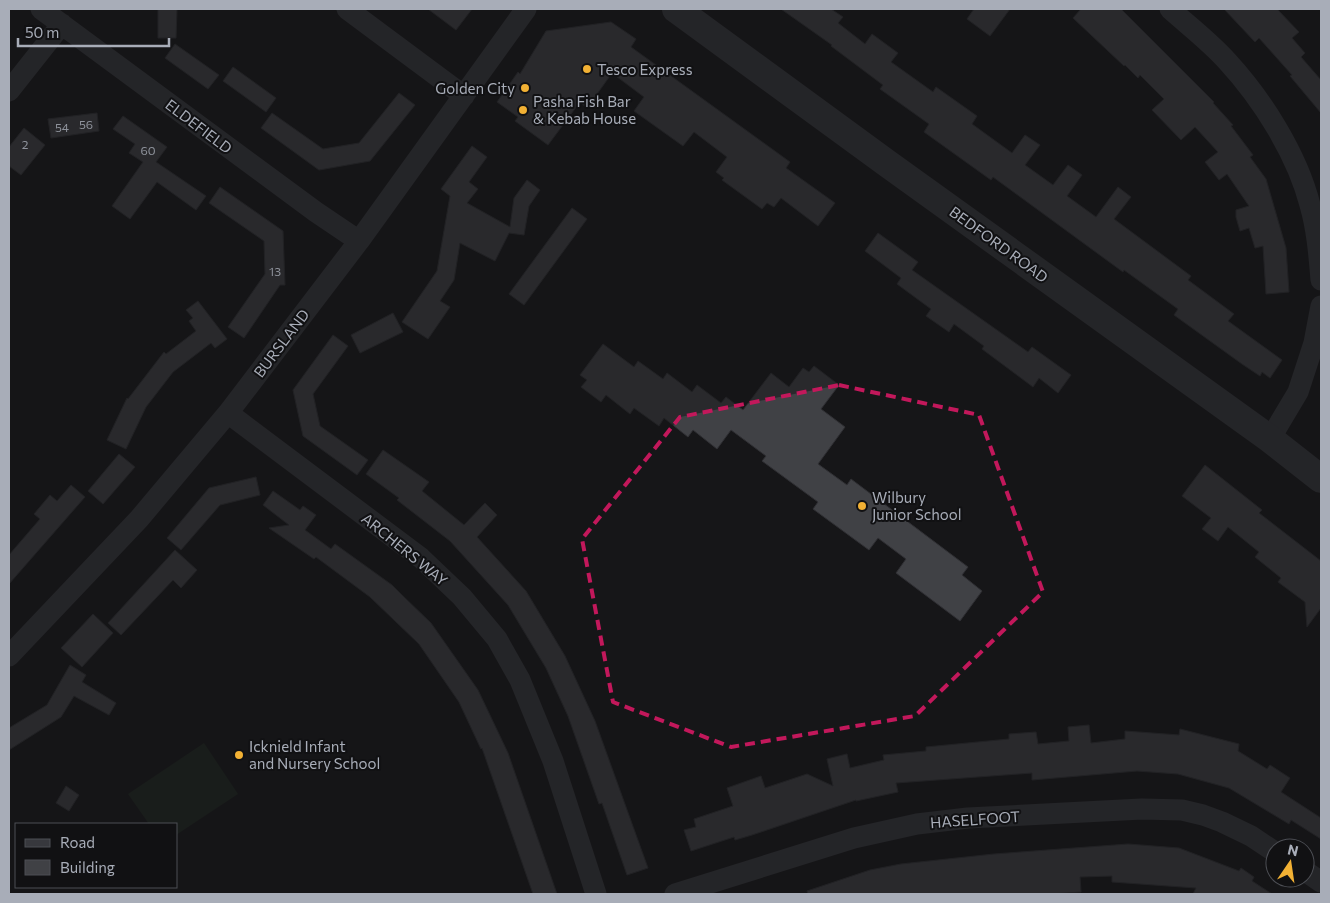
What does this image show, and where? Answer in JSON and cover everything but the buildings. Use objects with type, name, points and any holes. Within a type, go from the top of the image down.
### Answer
[{"type":"street","name":"ELDEFIELD","points":[[41,9],[316,212],[359,241]]},
{"type":"street","points":[[347,9],[464,96]]},
{"type":"street","name":"BURSLAND","points":[[9,656],[139,519],[228,412],[359,241],[526,9]]},
{"type":"street","name":"BEDFORD ROAD","points":[[676,9],[897,171],[1270,439],[1321,479]]},
{"type":"street","points":[[1170,9],[1226,60],[1264,107],[1290,150],[1310,204],[1319,254],[1321,280]]},
{"type":"street","points":[[9,91],[62,24]]},
{"type":"street","points":[[1270,439],[1298,392],[1314,343],[1321,306]]},
{"type":"street","name":"ARCHERS WAY","points":[[228,412],[421,558],[462,597],[496,639],[520,680],[552,761],[596,894]]},
{"type":"street","name":"HASELFOOT","points":[[675,894],[854,838],[918,824],[968,818],[1142,809],[1182,810],[1222,822],[1251,836],[1265,845]]},
{"type":"highlighted area","points":[[839,385],[979,415],[1043,592],[915,716],[731,747],[613,702],[582,539],[680,417]]},
{"type":"shaded area","points":[[204,743],[238,794],[178,834],[178,823],[148,823],[128,794]]},
{"type":"place","name":"Tesco Express","points":[[587,69]]},
{"type":"place","name":"Golden City","points":[[525,88]]},
{"type":"place","name":"Pasha Fish Bar & Kebab House","points":[[523,110]]},
{"type":"place","name":"Wilbury Junior School","points":[[862,506]]},
{"type":"place","name":"Icknield Infant and Nursery School","points":[[239,755]]}]
